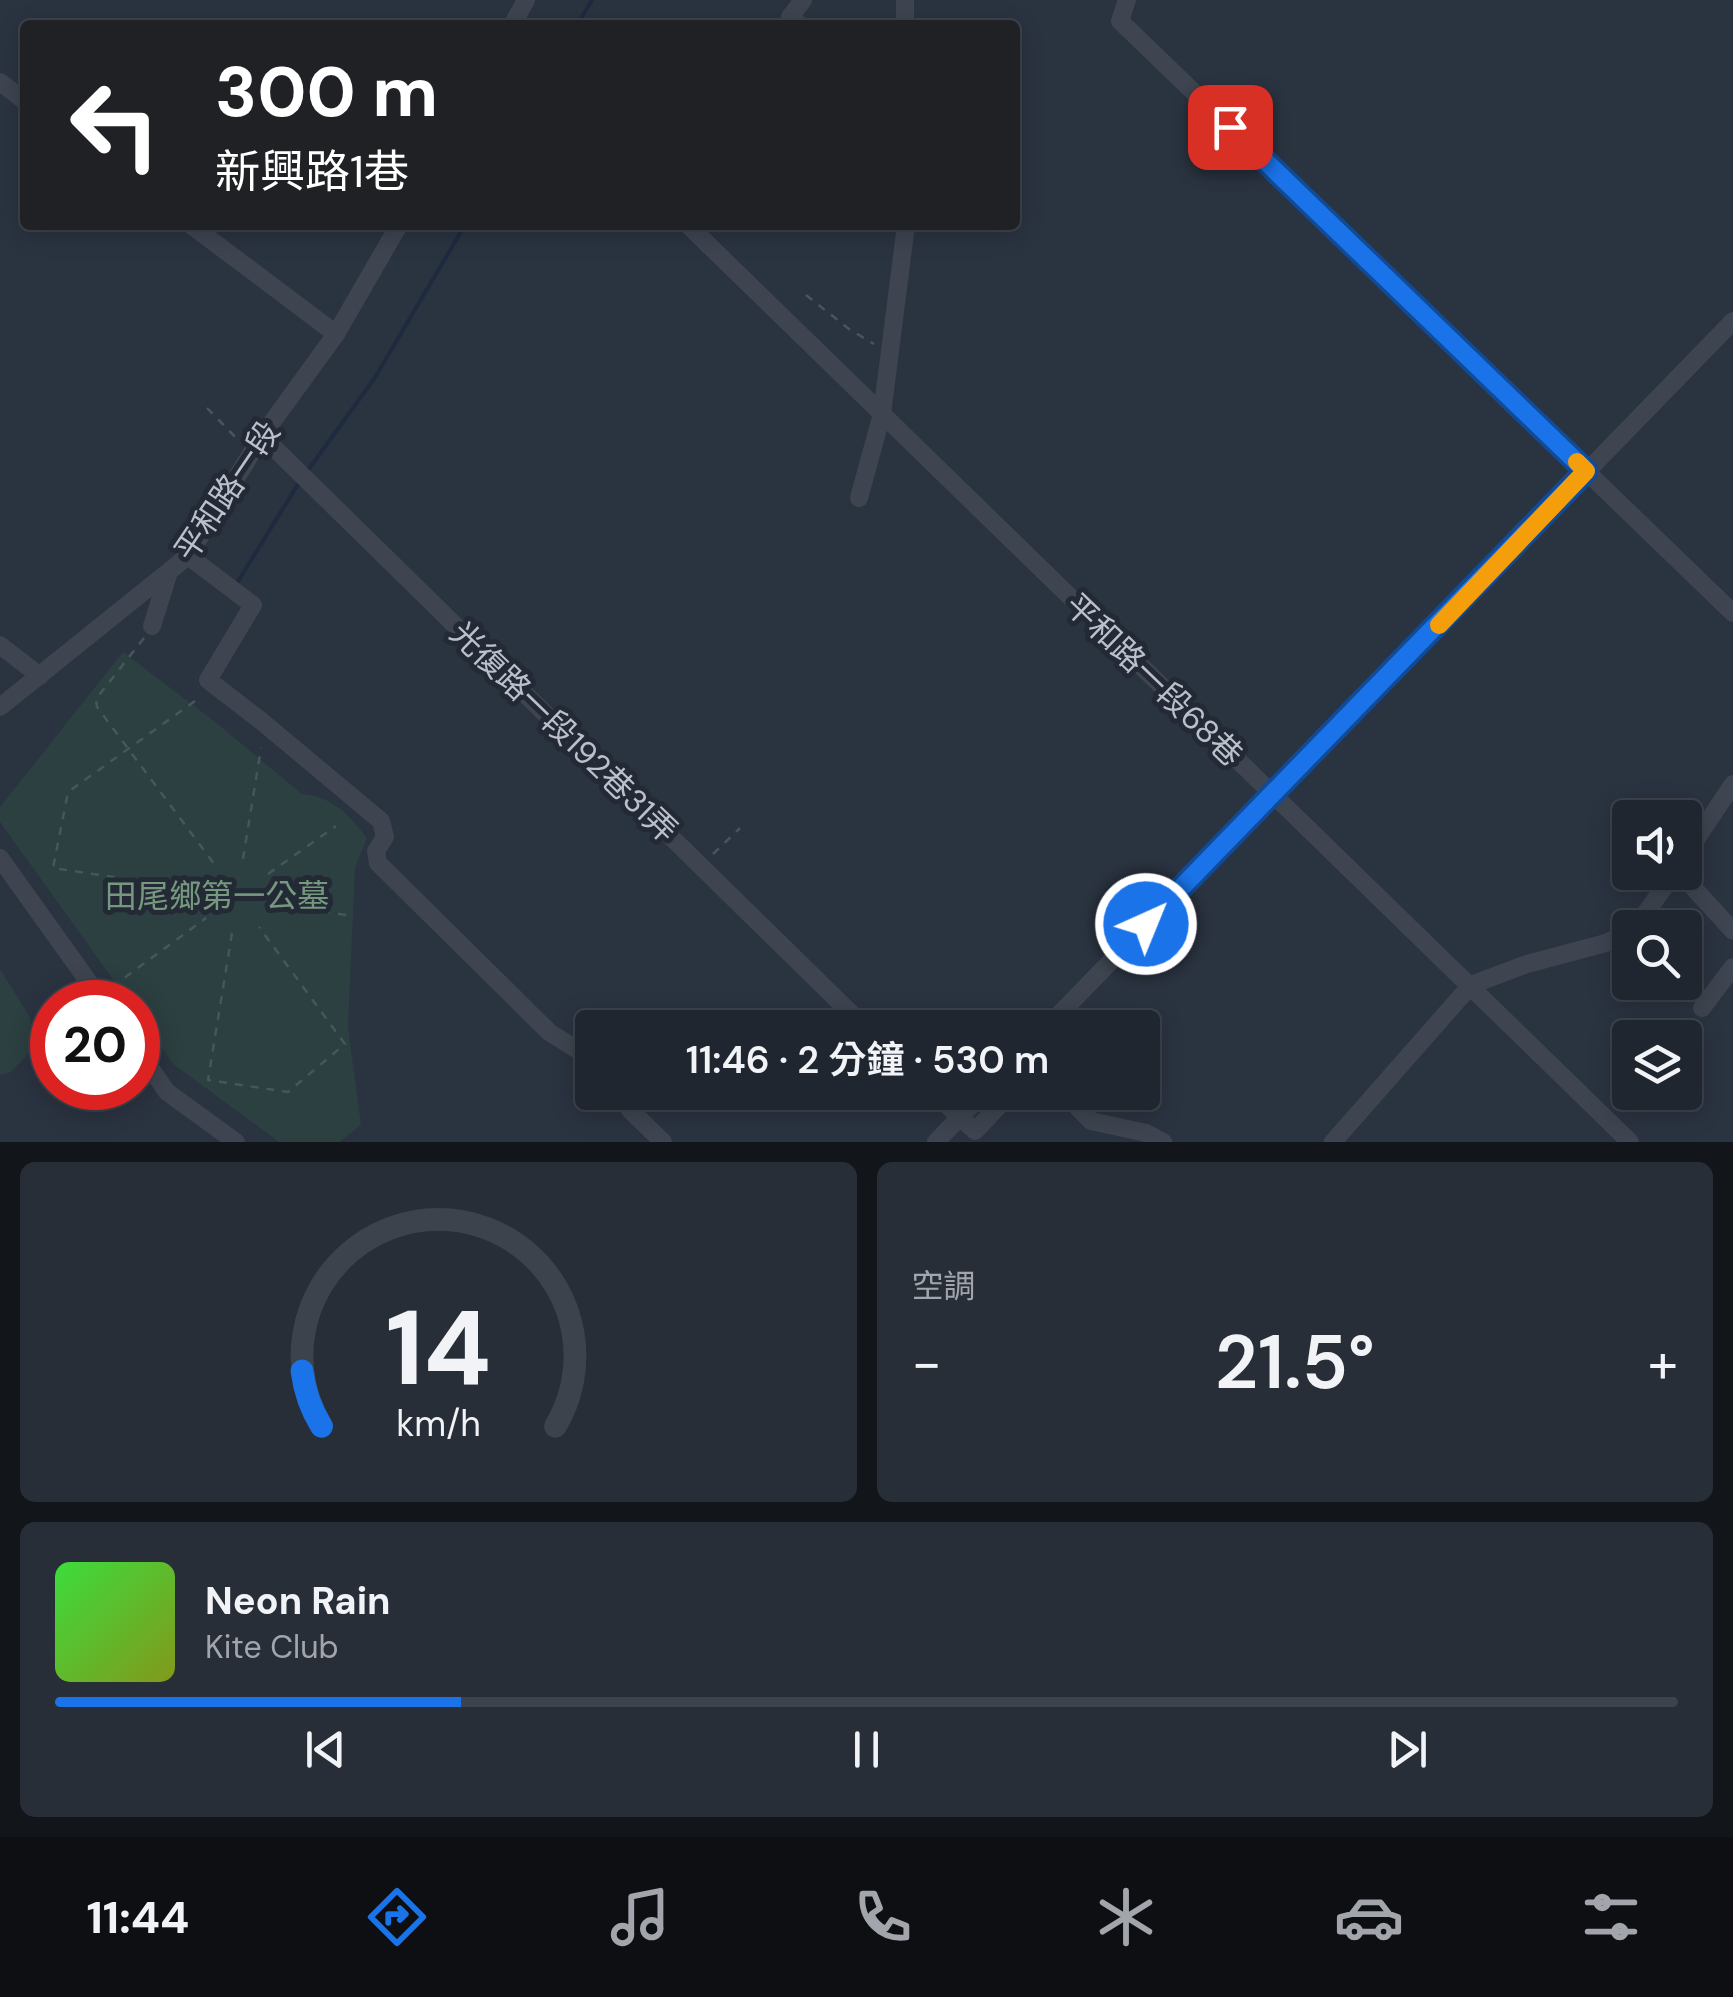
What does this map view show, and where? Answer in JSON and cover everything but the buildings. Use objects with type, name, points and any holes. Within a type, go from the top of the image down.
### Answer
[{"type":"street","points":[[794,20],[790,17],[803,0]]},
{"type":"street","points":[[1127,0],[1120,21],[1733,613]]},
{"type":"street","points":[[0,82],[20,97]]},
{"type":"street","points":[[197,230],[336,334]]},
{"type":"street","name":"平和路一段","points":[[0,706],[188,556],[262,436],[336,334],[396,230]]},
{"type":"street","name":"平和路一段68巷","points":[[693,230],[1630,1142]]},
{"type":"street","points":[[858,498],[882,414],[901,230]]},
{"type":"street","points":[[1063,1010],[1733,320]]},
{"type":"street","name":"光復路一段192巷31弄","points":[[262,436],[848,1010]]},
{"type":"street","points":[[188,556],[254,606],[208,680],[381,821],[385,837],[376,851],[378,863],[549,1032],[575,1048]]},
{"type":"street","points":[[152,626],[168,575]]},
{"type":"street","points":[[0,645],[40,676]]},
{"type":"street","points":[[1702,830],[1733,784]]},
{"type":"street","points":[[0,858],[87,980]]},
{"type":"street","points":[[1647,910],[1663,890]]},
{"type":"street","points":[[1694,890],[1733,931]]},
{"type":"street","points":[[1332,1142],[1471,985],[1612,940]]},
{"type":"street","points":[[1702,1008],[1733,967]]},
{"type":"street","points":[[160,1082],[167,1092],[236,1142]]},
{"type":"street","points":[[630,1110],[663,1142]]},
{"type":"street","points":[[951,1110],[974,1131],[994,1110]]},
{"type":"street","points":[[936,1142],[967,1110]]},
{"type":"street","points":[[1080,1110],[1091,1121],[1146,1133],[1163,1142]]},
{"type":"path","points":[[806,295],[849,329],[890,352]]},
{"type":"path","points":[[207,408],[251,454]]},
{"type":"path","points":[[152,626],[96,699],[96,707],[215,866]]},
{"type":"path","points":[[195,701],[68,792],[53,868],[200,890]]},
{"type":"path","points":[[244,859],[262,748]]},
{"type":"path","points":[[268,874],[336,826]]},
{"type":"path","points":[[702,866],[740,828]]},
{"type":"path","points":[[274,903],[352,916]]},
{"type":"path","points":[[126,980],[206,918]]},
{"type":"path","points":[[232,933],[208,1080],[288,1092],[345,1044],[259,927]]},
{"type":"green space","name":"田尾鄉第一公墓","points":[[123,652],[302,794],[339,808],[367,838],[355,868],[348,1027],[361,1125],[339,1142],[279,1142],[173,1064],[160,1045],[160,980],[113,980],[0,822],[0,807]]},
{"type":"green space","points":[[0,969],[30,1017],[30,1052],[11,1072],[0,1075]]},
{"type":"waterway","points":[[580,20],[592,0]]},
{"type":"waterway","points":[[306,473],[374,379],[462,230]]},
{"type":"waterway","points":[[237,583],[300,481]]},
{"type":"slow traffic","points":[[1439,625],[1586,471],[1577,462]]},
{"type":"route","points":[[1146,924],[1586,471],[1230,127]]}]
